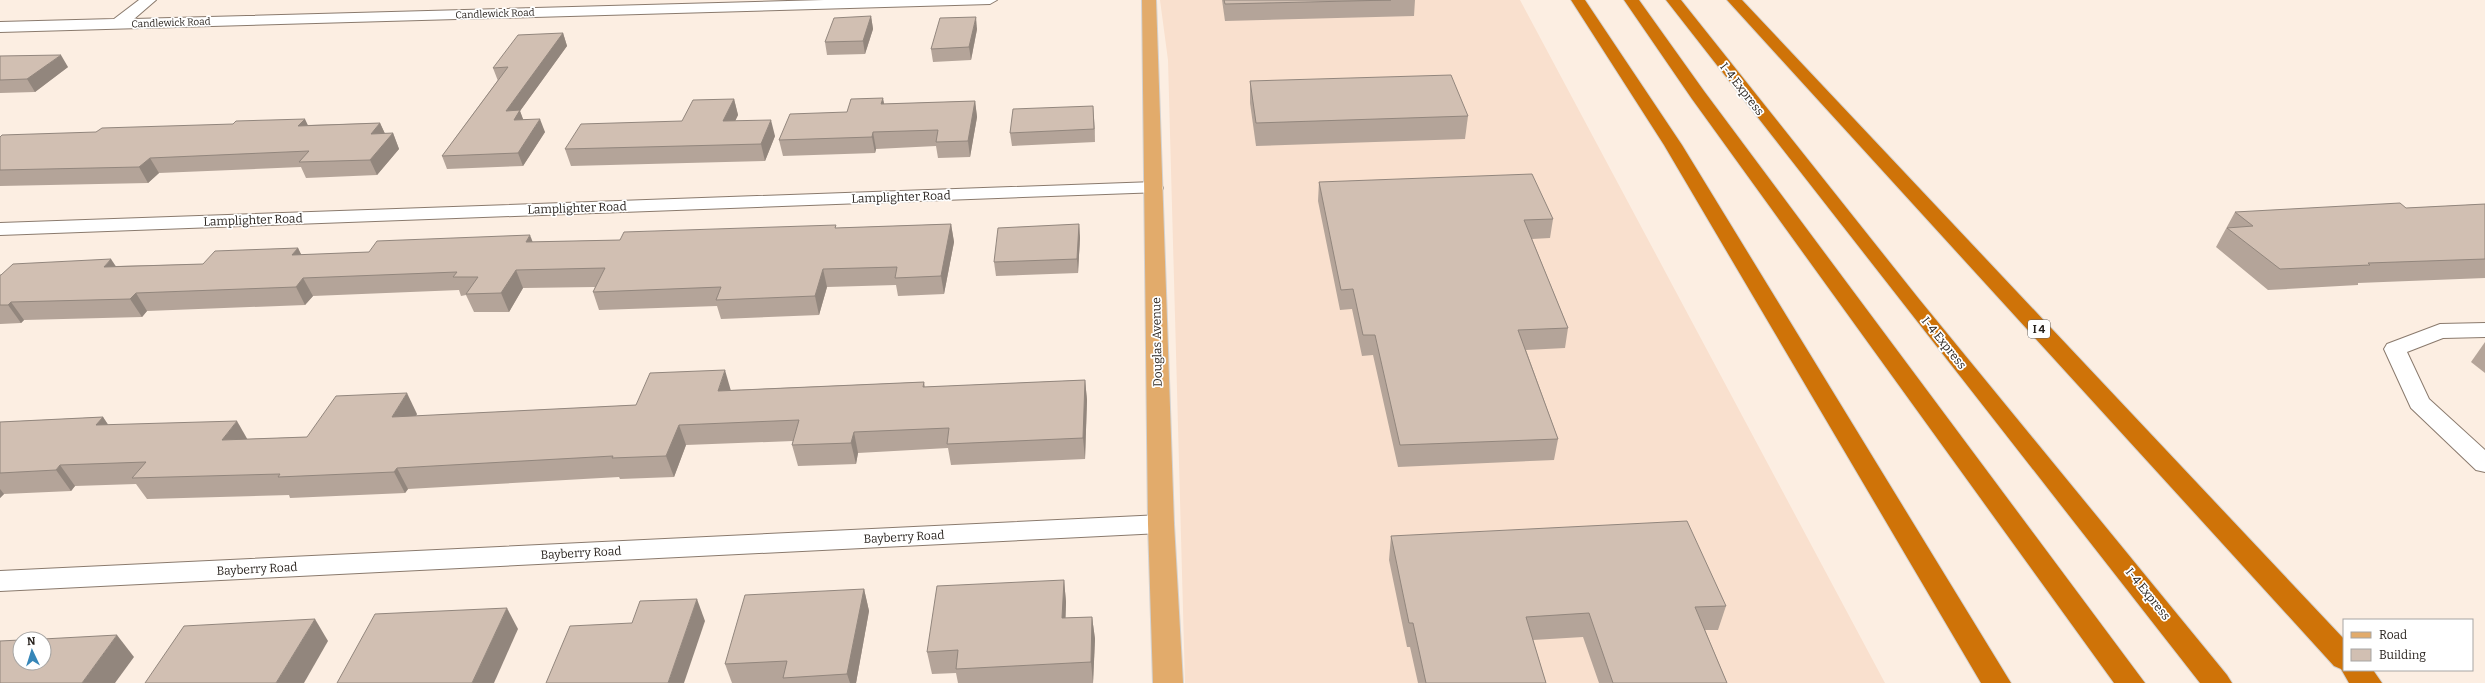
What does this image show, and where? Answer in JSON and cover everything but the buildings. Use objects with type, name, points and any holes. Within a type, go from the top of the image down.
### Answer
[{"type":"highway","points":[[1578,0],[1674,145],[1996,683]]},
{"type":"highway","points":[[1631,0],[1698,95],[2130,683]]},
{"type":"highway","name":"I-4 Express","points":[[1673,0],[1897,285],[2217,683]]},
{"type":"highway","name":"I 4","points":[[1734,0],[2343,657]]},
{"type":"highway","points":[[2356,671],[2367,683]]},
{"type":"main road","name":"Douglas Avenue","points":[[1149,0],[1161,524],[1168,683]]},
{"type":"street","points":[[116,25],[149,0]]},
{"type":"street","name":"Candlewick Road","points":[[0,27],[990,0]]},
{"type":"street","name":"Lamplighter Road","points":[[0,229],[1154,188]]},
{"type":"street","points":[[2485,330],[2440,331],[2395,349],[2419,403],[2485,464]]},
{"type":"street","name":"Bayberry Road","points":[[0,581],[1161,524]]},
{"type":"shaded area","points":[[1160,0],[1520,0],[1885,683],[1185,683],[1168,60]]}]
